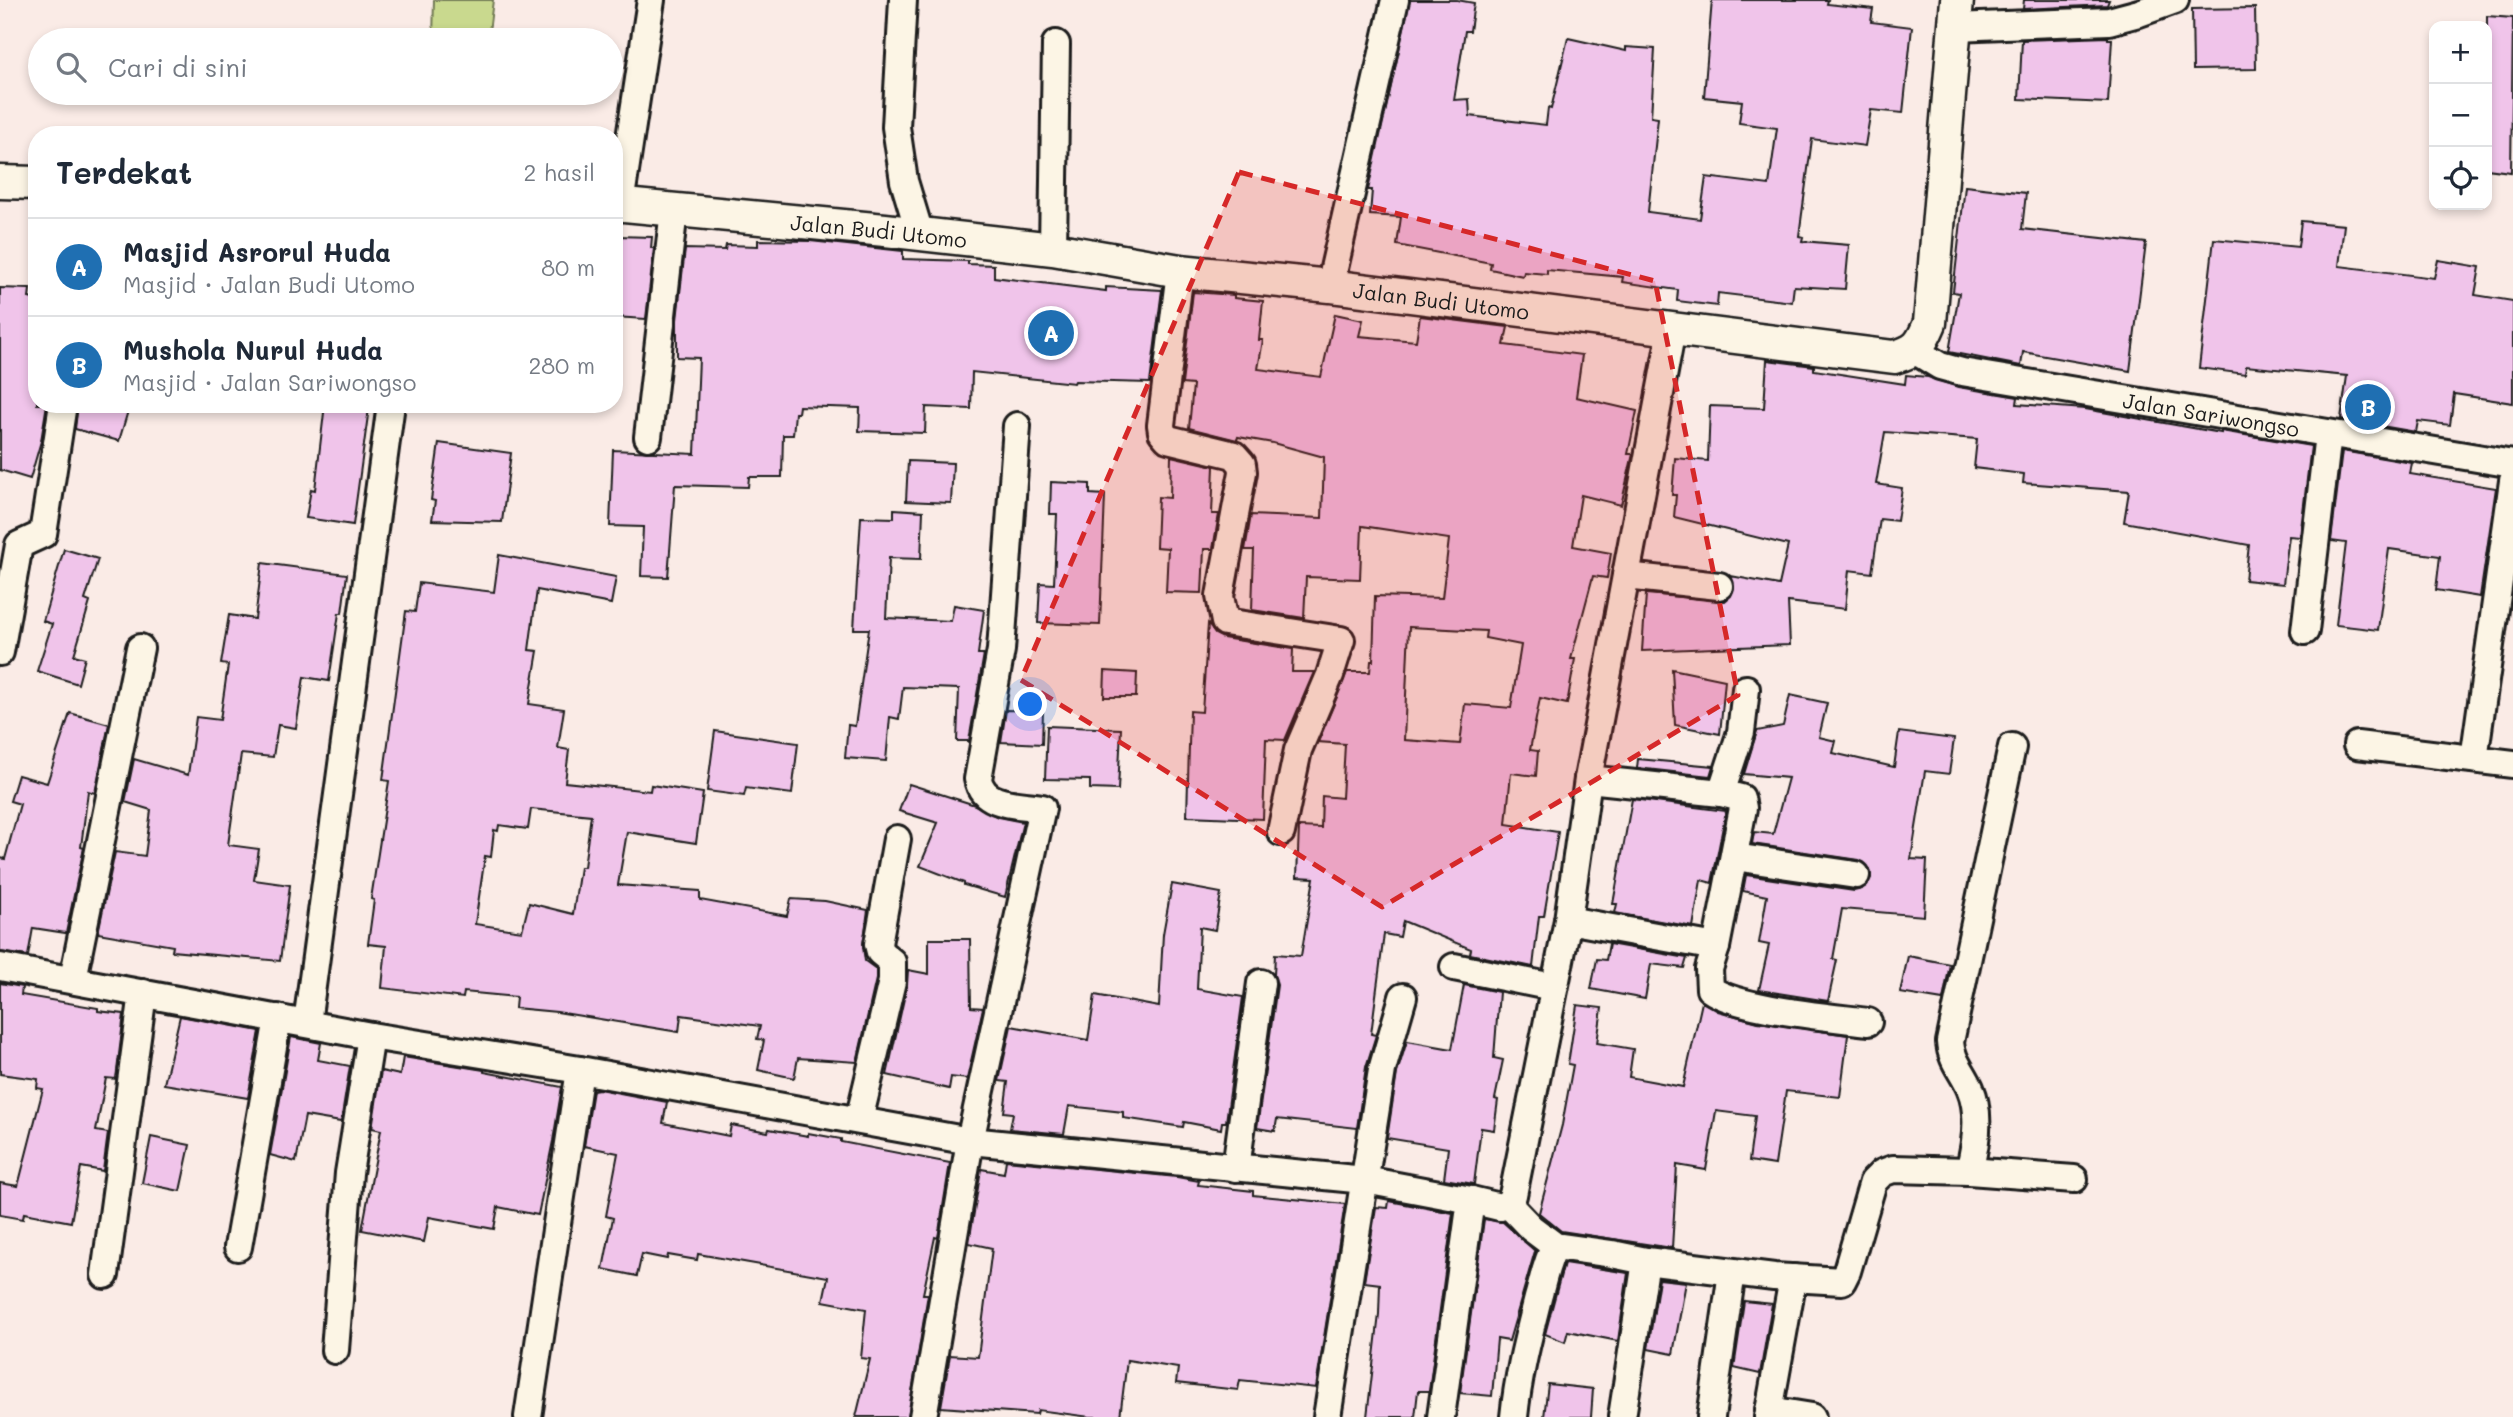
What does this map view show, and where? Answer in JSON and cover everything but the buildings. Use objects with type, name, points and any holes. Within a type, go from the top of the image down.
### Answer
[{"type":"street","points":[[623,168],[651,0]]},
{"type":"street","points":[[903,0],[896,127],[904,181],[920,234]]},
{"type":"street","points":[[1330,286],[1395,0]]},
{"type":"street","points":[[1914,350],[1924,338],[1930,323],[1956,14],[2109,21],[2175,0]]},
{"type":"street","points":[[1052,249],[1056,44]]},
{"type":"street","points":[[0,182],[28,183]]},
{"type":"street","name":"Jalan Budi Utomo","points":[[623,205],[1052,249],[1180,271],[1330,286],[1894,357],[1914,350]]},
{"type":"street","points":[[648,437],[674,210]]},
{"type":"street","points":[[1180,271],[1161,425],[1162,432],[1168,439],[1234,454],[1242,464],[1243,472],[1220,596],[1225,622],[1340,640],[1330,675],[1298,750],[1281,832]]},
{"type":"street","points":[[0,967],[371,1036],[580,1070],[970,1141],[1365,1180],[1500,1207],[1508,1205],[1513,1195],[1568,920],[1588,779],[1672,329]]},
{"type":"street","name":"Jalan Sariwongso","points":[[1914,350],[1940,366],[1962,372],[2513,464]]},
{"type":"street","points":[[0,652],[19,545],[43,534],[62,413]]},
{"type":"street","points":[[307,1023],[390,413]]},
{"type":"street","points":[[923,1417],[970,1141],[1042,808],[990,799],[980,789],[978,779],[1000,650],[1017,426]]},
{"type":"street","points":[[2305,631],[2328,434]]},
{"type":"street","points":[[2474,759],[2513,481]]},
{"type":"street","points":[[1626,576],[1719,586]]},
{"type":"street","points":[[74,979],[140,648]]},
{"type":"street","points":[[1721,793],[1741,732],[1746,689]]},
{"type":"street","points":[[2357,745],[2513,764]]},
{"type":"street","points":[[1969,1171],[1975,1142],[1976,1115],[1972,1093],[1951,1055],[1950,1042],[2012,747]]},
{"type":"street","points":[[1588,779],[1741,797],[1743,802],[1734,857],[1708,978],[1710,989],[1720,997],[1744,1003],[1868,1023]]},
{"type":"street","points":[[859,1120],[892,981],[892,962],[880,952],[877,944],[897,839]]},
{"type":"street","points":[[1734,857],[1856,875]]},
{"type":"street","points":[[1568,920],[1716,947]]},
{"type":"street","points":[[1454,967],[1553,987]]},
{"type":"street","points":[[1236,1168],[1261,983]]},
{"type":"street","points":[[105,1275],[143,993]]},
{"type":"street","points":[[1327,1417],[1382,1070],[1403,997]]},
{"type":"street","points":[[237,1247],[278,1018]]},
{"type":"street","points":[[335,1350],[349,1173],[371,1036]]},
{"type":"street","points":[[528,1417],[580,1070]]},
{"type":"street","points":[[1508,1205],[1531,1228],[1555,1246],[1732,1272],[1842,1281],[1873,1182],[1882,1173],[1893,1169],[1969,1171],[2074,1179]]},
{"type":"street","points":[[1441,1417],[1471,1200]]},
{"type":"street","points":[[1514,1417],[1517,1382],[1549,1257],[1555,1246]]},
{"type":"street","points":[[1622,1417],[1646,1261]]},
{"type":"street","points":[[1711,1417],[1732,1272]]},
{"type":"street","points":[[1793,1278],[1768,1414],[1812,1417]]},
{"type":"highlighted area","points":[[1239,172],[1655,281],[1738,695],[1382,907],[1021,680]]},
{"type":"green space","points":[[434,0],[493,0],[490,28],[433,28]]},
{"type":"place","name":"Masjid Asrorul Huda","points":[[1051,333]]},
{"type":"place","name":"Mushola Nurul Huda","points":[[2368,407]]}]
